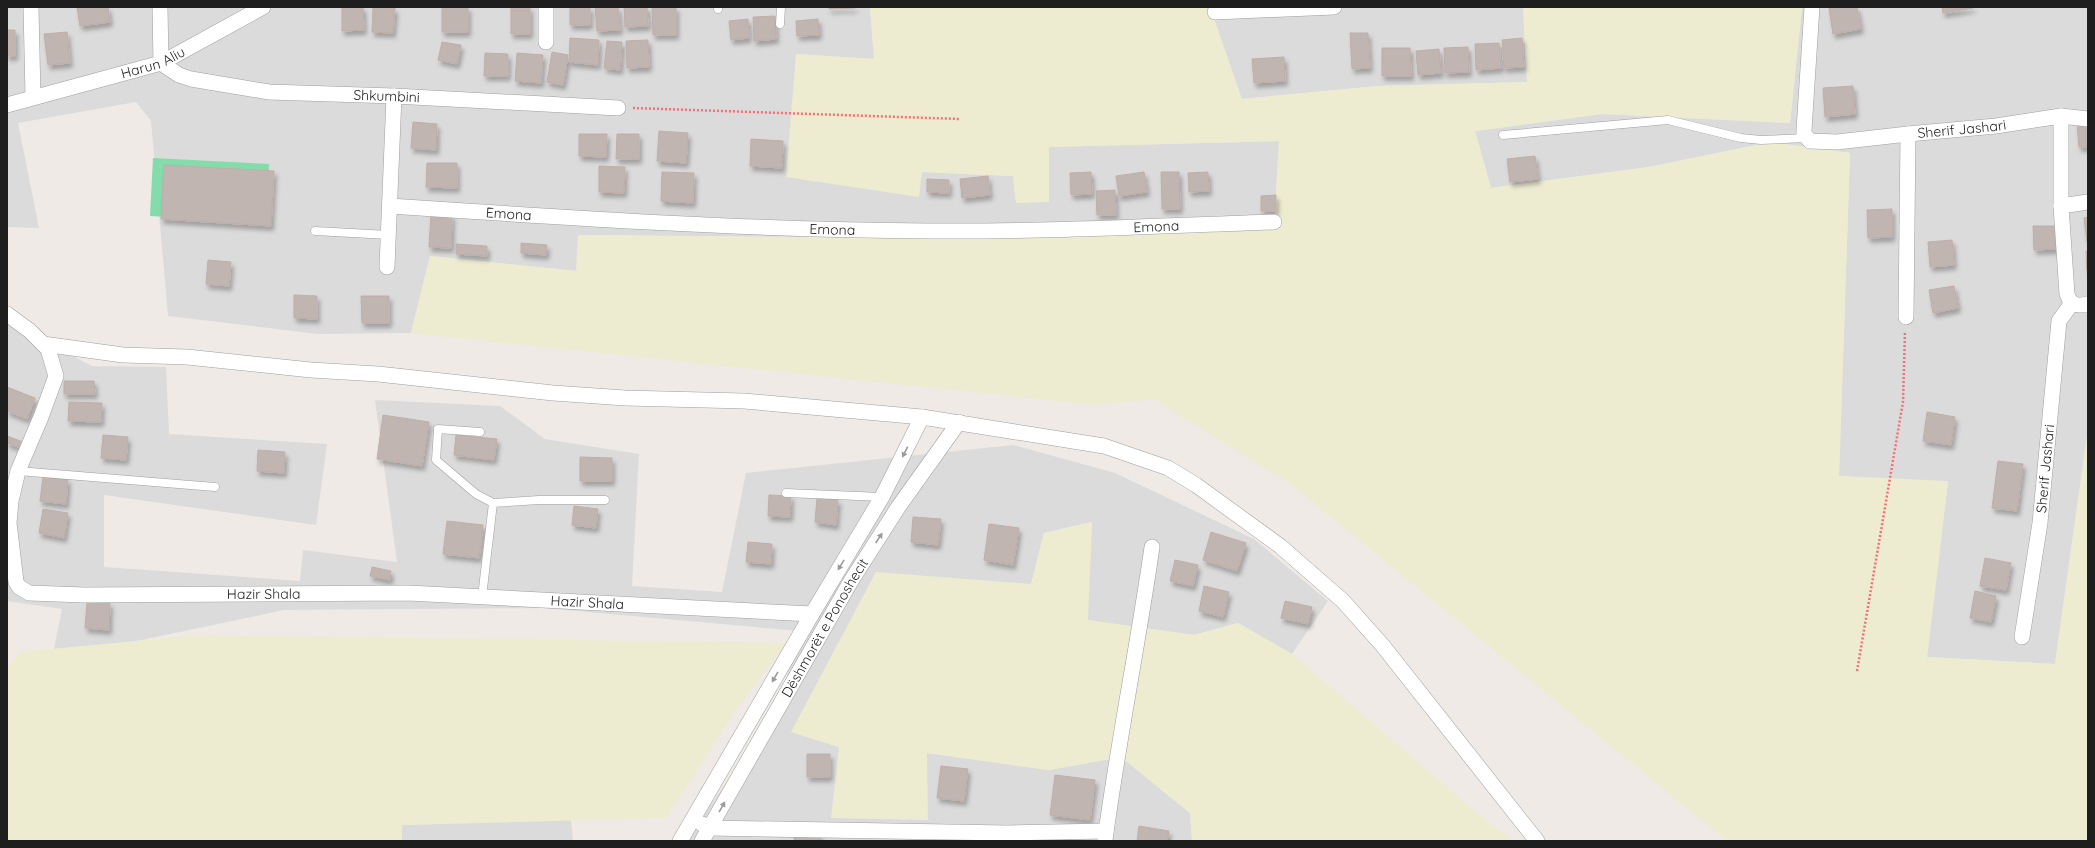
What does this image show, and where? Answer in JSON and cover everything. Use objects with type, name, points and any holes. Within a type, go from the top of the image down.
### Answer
[{"type":"street","points":[[31,7],[33,97]]},
{"type":"street","points":[[160,7],[161,63]]},
{"type":"street","name":"Harun Aliu","points":[[7,105],[161,63],[263,7]]},
{"type":"street","points":[[546,7],[546,42]]},
{"type":"street","points":[[1215,12],[1334,7]]},
{"type":"street","points":[[1807,138],[1804,130],[1812,7]]},
{"type":"street","name":"Shkumbini","points":[[161,63],[179,75],[191,79],[269,92],[394,96],[618,108]]},
{"type":"street","points":[[387,267],[394,96]]},
{"type":"street","points":[[2060,116],[2061,206],[2067,294],[2072,303],[2079,306],[2088,304]]},
{"type":"street","name":"Sherif Jashari","points":[[1807,138],[1814,142],[1837,142],[1996,126],[2060,116],[2088,119]]},
{"type":"street","points":[[1906,317],[1908,134]]},
{"type":"street","points":[[2061,206],[2088,202]]},
{"type":"street","name":"Emona","points":[[390,206],[659,224],[928,231],[1116,228],[1274,222]]},
{"type":"street","name":"Sherif Jashari","points":[[2022,637],[2040,523],[2059,321],[2072,303]]},
{"type":"street","name":"Hazir Shala","points":[[7,314],[30,331],[48,350],[56,376],[41,417],[18,471],[11,501],[9,523],[16,582],[19,587],[29,593],[84,595],[275,593],[408,594],[812,614]]},
{"type":"street","points":[[43,344],[123,355],[187,356],[311,370],[378,374],[554,393],[625,398],[744,401],[922,418],[959,422],[1104,446],[1168,468],[1207,493],[1280,546],[1343,601],[1383,646],[1537,841]]},
{"type":"street","name":"Dëshmorët e Ponoshecit","points":[[680,841],[882,497],[922,418]]},
{"type":"street","name":"Dëshmorët e Ponoshecit","points":[[702,841],[851,581],[900,506],[959,422]]},
{"type":"street","points":[[692,820],[710,828],[1106,836],[1113,778],[1139,633],[1152,547]]},
{"type":"street","points":[[851,548],[867,557]]},
{"type":"lane","points":[[780,24],[781,7]]},
{"type":"lane","points":[[1503,135],[1668,120],[1741,138],[1761,140],[1807,138]]},
{"type":"lane","points":[[315,231],[389,235]]},
{"type":"lane","points":[[480,432],[438,429],[436,460],[476,494],[493,503],[539,500],[606,500]]},
{"type":"lane","points":[[18,471],[215,487]]},
{"type":"lane","points":[[786,493],[882,497]]},
{"type":"lane","points":[[482,597],[493,503]]},
{"type":"path","points":[[618,108],[960,119]]},
{"type":"path","points":[[1857,671],[1903,402],[1906,317]]},
{"type":"shaded area","points":[[7,7],[870,7],[874,59],[796,54],[794,100],[918,197],[922,172],[1013,176],[1016,203],[1049,201],[1048,147],[1279,141],[1274,228],[796,237],[579,235],[577,271],[430,256],[411,333],[318,334],[168,316],[151,121],[136,102],[18,123],[39,228],[7,227]]},
{"type":"shaded area","points":[[870,7],[1210,7],[1242,99],[1378,86],[1527,82],[1523,7],[1802,7],[1790,123],[1602,114],[1475,131],[1491,188],[1649,167],[1771,142],[1850,153],[1839,476],[1948,481],[1927,657],[2055,664],[2088,429],[2088,841],[1727,841],[1293,486],[1154,399],[1096,405],[411,333],[430,256],[576,271],[578,235],[796,237],[1274,228],[1279,141],[1049,147],[1049,202],[1016,203],[1013,176],[922,172],[919,197],[786,177],[796,54],[874,59]]},
{"type":"shaded area","points":[[1210,7],[1523,7],[1527,82],[1378,86],[1241,99]]},
{"type":"shaded area","points":[[1802,7],[2088,7],[2088,429],[2055,664],[1927,657],[1948,482],[1839,476],[1850,153],[1771,142],[1649,167],[1491,188],[1475,131],[1602,114],[1790,123]]},
{"type":"shaded area","points":[[7,323],[92,366],[166,367],[169,434],[327,444],[316,525],[104,495],[104,567],[300,581],[303,550],[397,562],[375,400],[500,406],[545,439],[639,454],[632,586],[722,592],[746,473],[1013,445],[1115,473],[1254,539],[1328,601],[1292,654],[1238,623],[1194,635],[1087,620],[1092,522],[1044,533],[1031,585],[876,573],[792,732],[839,747],[927,753],[1049,770],[1121,757],[1190,813],[1192,841],[685,841],[777,711],[799,631],[543,608],[284,610],[132,642],[54,649],[62,609],[7,601]]},
{"type":"shaded area","points":[[1092,522],[1088,620],[1194,635],[1238,623],[1292,654],[1491,825],[1516,841],[1192,841],[1190,813],[1121,757],[1049,770],[927,753],[928,820],[831,818],[839,747],[791,732],[876,572],[1031,584],[1044,533]]},
{"type":"shaded area","points":[[197,635],[786,643],[734,713],[666,818],[402,825],[402,841],[7,841],[7,666],[21,652]]},
{"type":"shaded area","points":[[571,820],[573,841],[402,841],[402,825]]},
{"type":"green space","points":[[153,158],[269,164],[266,222],[150,216]]},
{"type":"building","points":[[77,7],[108,7],[110,22],[80,26]]},
{"type":"building","points":[[342,7],[363,7],[364,30],[342,31]]},
{"type":"building","points":[[373,7],[395,8],[393,33],[372,32]]},
{"type":"building","points":[[442,7],[468,7],[468,32],[442,32]]},
{"type":"building","points":[[511,7],[530,7],[530,11],[511,11]]},
{"type":"building","points":[[570,7],[590,7],[590,25],[570,25]]},
{"type":"building","points":[[595,7],[618,7],[620,30],[597,31]]},
{"type":"building","points":[[624,7],[647,7],[648,26],[625,27]]},
{"type":"building","points":[[652,7],[676,7],[676,35],[653,35]]},
{"type":"building","points":[[829,7],[855,7],[855,8],[829,9]]},
{"type":"building","points":[[1857,7],[1861,29],[1833,34],[1829,8]]},
{"type":"building","points":[[1942,7],[1973,7],[1973,8],[1943,13]]},
{"type":"building","points":[[511,11],[530,11],[530,34],[511,34]]},
{"type":"building","points":[[775,16],[776,39],[754,41],[753,17]]},
{"type":"building","points":[[748,19],[749,38],[731,40],[729,21]]},
{"type":"building","points":[[818,19],[819,35],[797,36],[796,21]]},
{"type":"building","points":[[7,30],[15,30],[15,56],[7,56]]},
{"type":"building","points":[[67,32],[70,63],[48,65],[44,34]]},
{"type":"building","points":[[1350,33],[1368,33],[1370,68],[1352,69]]},
{"type":"building","points":[[570,38],[599,40],[598,65],[569,62]]},
{"type":"building","points":[[1522,38],[1524,67],[1504,68],[1502,40]]},
{"type":"building","points":[[648,40],[649,67],[627,68],[626,41]]},
{"type":"building","points":[[607,41],[622,42],[620,70],[604,68]]},
{"type":"building","points":[[442,42],[461,45],[457,64],[438,60]]},
{"type":"building","points":[[1499,43],[1501,68],[1476,70],[1475,44]]},
{"type":"building","points":[[1468,47],[1469,72],[1445,73],[1444,48]]},
{"type":"building","points":[[1382,48],[1410,48],[1411,76],[1382,76]]},
{"type":"building","points":[[1439,49],[1441,73],[1418,75],[1416,51]]},
{"type":"building","points":[[552,52],[568,55],[563,85],[547,82]]},
{"type":"building","points":[[485,53],[508,54],[508,76],[484,76]]},
{"type":"building","points":[[517,53],[543,55],[541,83],[515,81]]},
{"type":"building","points":[[1284,57],[1285,81],[1254,83],[1252,59]]},
{"type":"building","points":[[1853,86],[1855,114],[1825,117],[1823,88]]},
{"type":"building","points":[[413,122],[437,124],[436,150],[411,148]]},
{"type":"building","points":[[2088,123],[2088,147],[2079,147],[2077,124]]},
{"type":"building","points":[[659,131],[688,133],[686,163],[657,161]]},
{"type":"building","points":[[579,134],[607,134],[606,157],[579,156]]},
{"type":"building","points":[[617,134],[639,134],[639,159],[616,159]]},
{"type":"building","points":[[751,139],[783,141],[782,168],[750,166]]},
{"type":"building","points":[[1535,156],[1538,179],[1510,182],[1507,159]]},
{"type":"building","points":[[427,163],[457,163],[457,188],[426,187]]},
{"type":"building","points":[[164,165],[274,171],[271,226],[161,219]]},
{"type":"building","points":[[599,166],[625,167],[624,193],[599,192]]},
{"type":"building","points":[[662,172],[694,173],[693,203],[661,201]]},
{"type":"building","points":[[1091,172],[1092,194],[1071,195],[1070,173]]},
{"type":"building","points":[[1144,172],[1147,192],[1119,196],[1116,176]]},
{"type":"building","points":[[1161,172],[1179,172],[1180,209],[1162,209]]},
{"type":"building","points":[[1208,172],[1209,191],[1189,192],[1188,173]]},
{"type":"building","points":[[988,176],[990,195],[962,198],[960,179]]},
{"type":"building","points":[[927,179],[949,180],[949,193],[927,192]]},
{"type":"building","points":[[1115,190],[1116,215],[1097,215],[1096,191]]},
{"type":"building","points":[[1276,195],[1276,211],[1261,211],[1261,196]]},
{"type":"building","points":[[1892,209],[1892,237],[1868,238],[1867,210]]},
{"type":"building","points":[[431,214],[452,215],[451,248],[429,247]]},
{"type":"building","points":[[2088,217],[2088,242],[2087,242],[2084,218]]},
{"type":"building","points":[[2033,226],[2057,226],[2057,249],[2034,250]]},
{"type":"building","points":[[1952,240],[1954,265],[1930,267],[1928,242]]},
{"type":"building","points":[[521,243],[547,245],[546,255],[521,253]]},
{"type":"building","points":[[456,244],[487,246],[487,256],[456,254]]},
{"type":"building","points":[[2086,251],[2088,251],[2088,271],[2087,271]]},
{"type":"building","points":[[208,260],[231,262],[229,286],[206,284]]},
{"type":"building","points":[[1954,286],[1958,308],[1933,313],[1929,290]]},
{"type":"building","points":[[294,295],[317,296],[317,319],[294,318]]},
{"type":"building","points":[[361,296],[389,296],[389,323],[362,323]]},
{"type":"building","points":[[64,381],[94,381],[95,394],[64,394]]},
{"type":"building","points":[[7,387],[35,398],[27,419],[7,411]]},
{"type":"building","points":[[69,402],[102,403],[101,422],[68,421]]},
{"type":"building","points":[[1927,412],[1955,417],[1951,445],[1923,441]]},
{"type":"building","points":[[383,415],[429,422],[422,466],[377,459]]},
{"type":"building","points":[[103,435],[128,437],[126,460],[101,458]]},
{"type":"building","points":[[456,435],[497,439],[494,460],[454,455]]},
{"type":"building","points":[[7,436],[23,442],[21,448],[7,443]]},
{"type":"building","points":[[258,450],[285,452],[284,473],[257,471]]},
{"type":"building","points":[[580,457],[612,458],[612,481],[580,481]]},
{"type":"building","points":[[1998,461],[2023,464],[2017,511],[1992,508]]},
{"type":"building","points":[[43,477],[68,479],[66,504],[40,501]]},
{"type":"building","points":[[769,495],[791,496],[790,517],[768,516]]},
{"type":"building","points":[[817,498],[838,500],[836,525],[815,522]]},
{"type":"building","points":[[574,506],[598,509],[596,528],[572,525]]},
{"type":"building","points":[[43,509],[68,513],[64,538],[39,533]]},
{"type":"building","points":[[913,517],[941,519],[938,545],[911,542]]},
{"type":"building","points":[[447,521],[483,525],[479,558],[443,554]]},
{"type":"building","points":[[989,524],[1019,528],[1013,565],[984,560]]},
{"type":"building","points":[[1211,532],[1246,543],[1237,571],[1203,560]]},
{"type":"building","points":[[748,542],[772,544],[771,564],[746,562]]},
{"type":"building","points":[[1985,558],[2011,563],[2006,590],[1980,586]]},
{"type":"building","points":[[1175,560],[1198,565],[1193,586],[1170,581]]},
{"type":"building","points":[[372,567],[391,571],[390,580],[370,576]]},
{"type":"building","points":[[1204,586],[1229,592],[1223,617],[1199,611]]},
{"type":"building","points":[[1975,591],[1996,596],[1991,622],[1970,618]]},
{"type":"building","points":[[1285,601],[1312,607],[1308,624],[1281,618]]},
{"type":"building","points":[[87,602],[110,603],[109,630],[85,628]]},
{"type":"building","points":[[807,754],[830,754],[830,777],[807,777]]},
{"type":"building","points":[[941,766],[968,769],[964,801],[937,798]]},
{"type":"building","points":[[1055,775],[1095,780],[1090,820],[1050,815]]},
{"type":"building","points":[[1139,826],[1169,831],[1167,841],[1137,841]]},
{"type":"building","points":[[795,832],[821,835],[820,841],[794,841]]},
{"type":"building","points":[[961,836],[977,836],[977,841],[961,841]]},
{"type":"building","points":[[989,837],[1022,841],[988,841]]},
{"type":"building","points":[[1053,838],[1074,840],[1074,841],[1052,841]]}]
